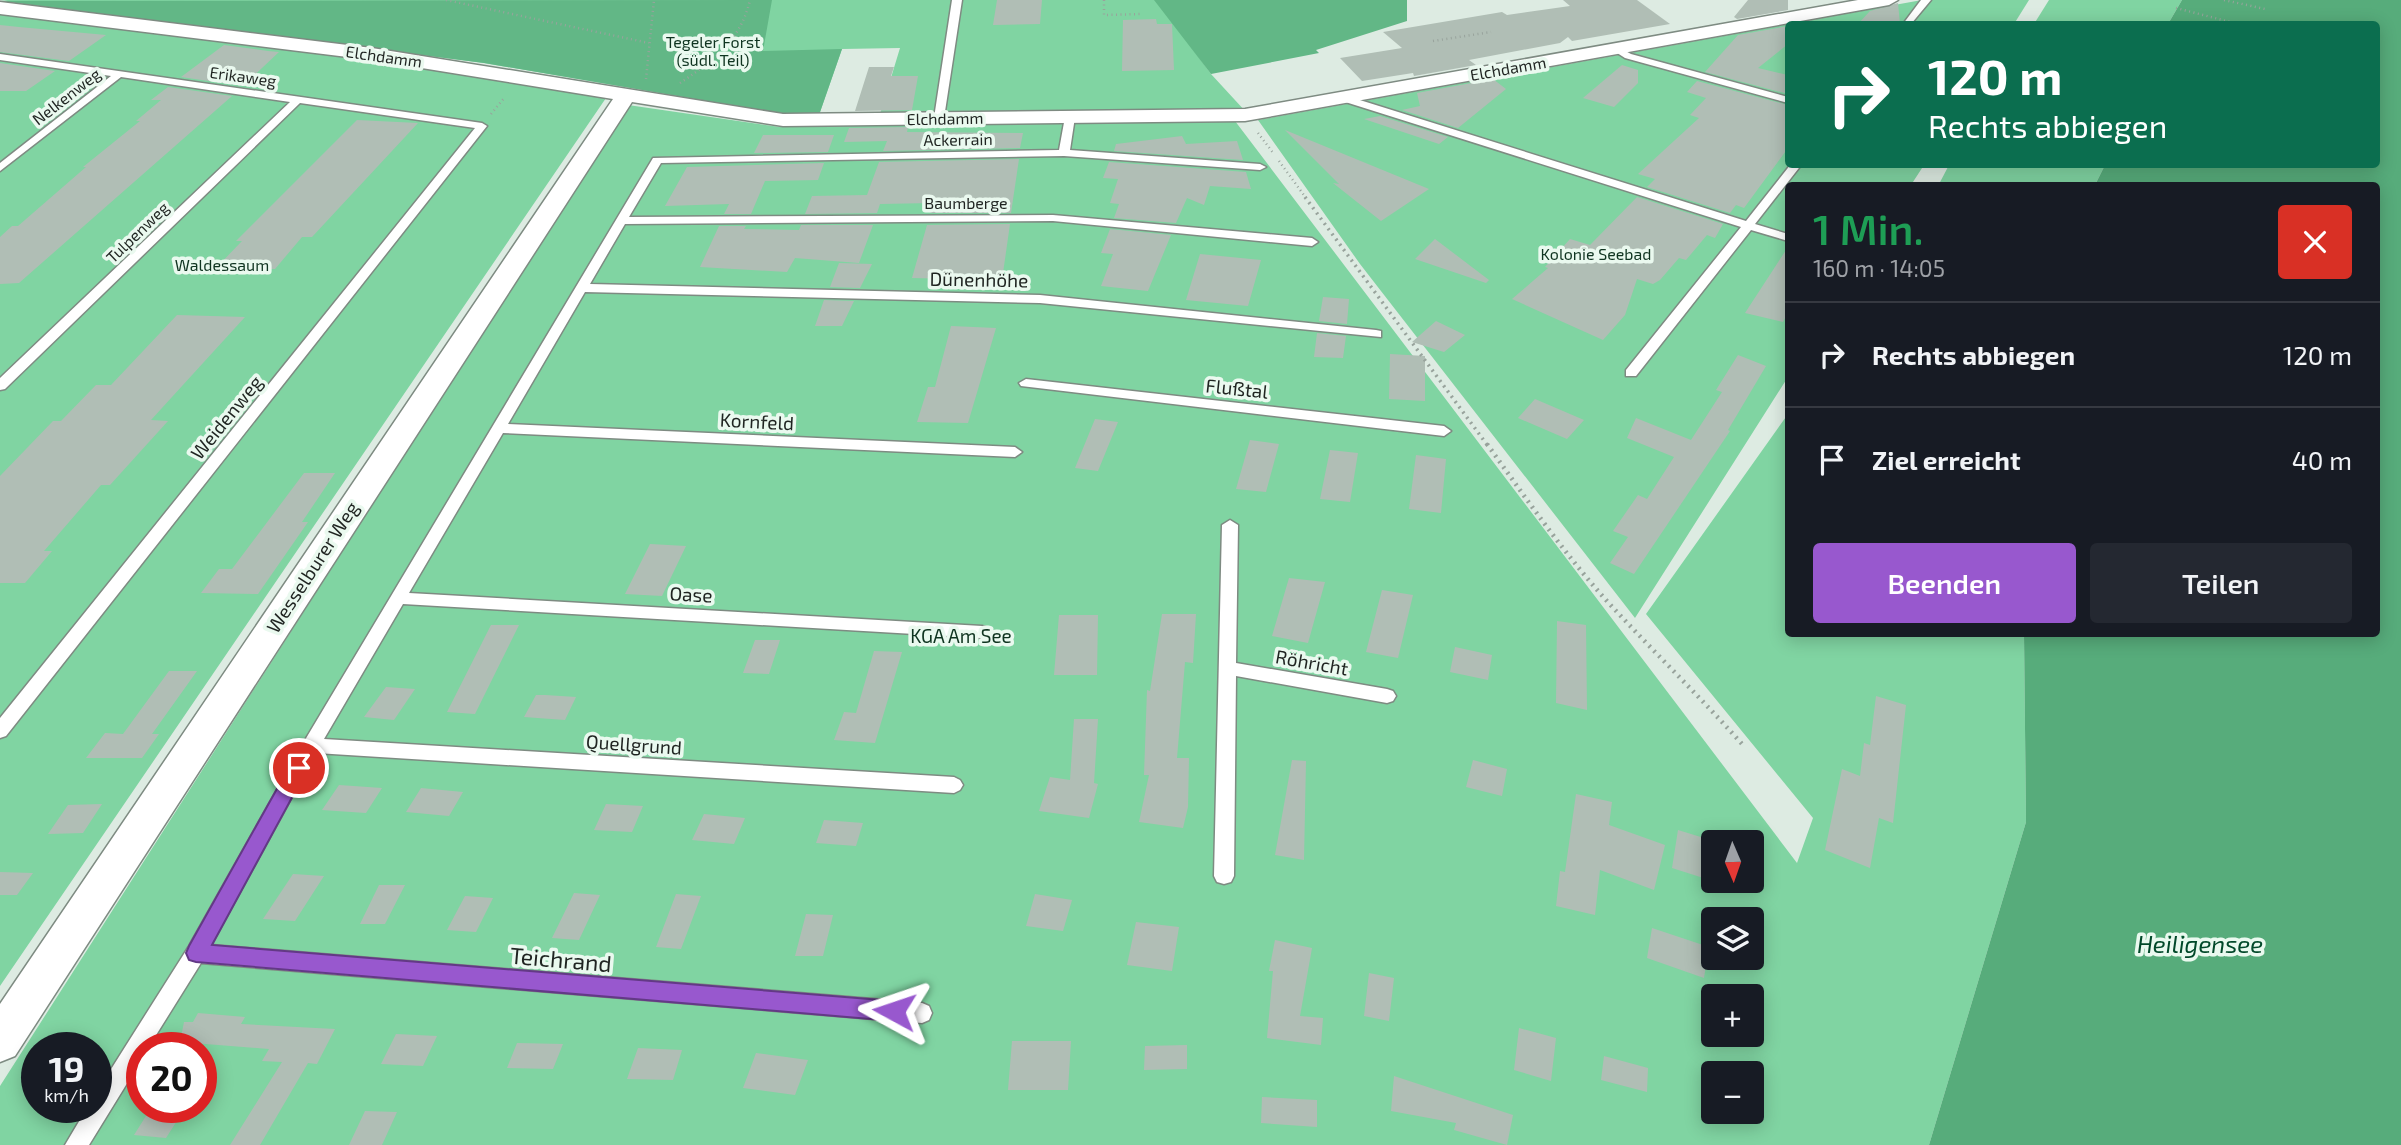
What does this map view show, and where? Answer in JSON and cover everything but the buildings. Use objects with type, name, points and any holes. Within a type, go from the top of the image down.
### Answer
[{"type":"street","name":"Elchdamm","points":[[0,8],[372,54],[783,120],[1245,115],[1889,0]]},
{"type":"street","name":"Wesselburer Weg","points":[[0,1041],[642,97]]},
{"type":"lane","points":[[939,118],[957,0]]},
{"type":"lane","points":[[1909,21],[1926,0]]},
{"type":"lane","points":[[1616,49],[1628,56],[1785,99]]},
{"type":"lane","name":"Erikaweg","points":[[0,57],[482,126]]},
{"type":"lane","name":"Nelkenweg","points":[[0,168],[118,75]]},
{"type":"lane","points":[[1343,98],[1785,237]]},
{"type":"lane","name":"Tulpenweg","points":[[0,386],[297,100]]},
{"type":"lane","points":[[1064,153],[1070,117]]},
{"type":"lane","name":"Weidenweg","points":[[0,731],[482,126]]},
{"type":"lane","name":"Ackerrain","points":[[619,221],[657,160],[1064,153],[1260,167]]},
{"type":"lane","points":[[1631,373],[1794,168]]},
{"type":"lane","name":"Baumberge","points":[[619,221],[1053,218],[1312,242]]},
{"type":"lane","points":[[76,1145],[196,953],[311,744],[619,221]]},
{"type":"lane","name":"Dünenhöhe","points":[[580,288],[1041,299],[1376,334]]},
{"type":"lane","name":"Flußtal","points":[[1026,383],[1444,431]]},
{"type":"lane","name":"Kornfeld","points":[[497,428],[1015,452]]},
{"type":"lane","points":[[1224,876],[1230,525]]},
{"type":"lane","name":"Oase","points":[[399,598],[982,632]]},
{"type":"lane","name":"Röhricht","points":[[1229,668],[1387,696]]},
{"type":"lane","name":"Quellgrund","points":[[311,744],[954,785]]},
{"type":"lane","name":"Teichrand","points":[[196,953],[922,1013]]},
{"type":"path","points":[[446,0],[649,43]]},
{"type":"path","points":[[642,97],[654,0]]},
{"type":"path","points":[[642,97],[722,54],[747,17],[750,0]]},
{"type":"path","points":[[1104,0],[1104,15],[1140,14]]},
{"type":"path","points":[[2224,0],[2265,9]]},
{"type":"path","points":[[2176,8],[2226,21]]},
{"type":"path","points":[[1433,41],[1491,32]]},
{"type":"path","points":[[482,126],[494,107],[524,79]]},
{"type":"path","points":[[1245,115],[1536,512],[1616,611],[1688,683],[1742,744]]},
{"type":"green space","points":[[0,0],[1157,0],[1211,74],[1246,112],[880,114],[900,48],[842,49],[819,115],[783,114],[484,63]]},
{"type":"green space","name":"Tegeler Forst (südl. Teil)","points":[[772,0],[763,51],[842,49],[819,115],[783,114],[484,63],[0,1]]},
{"type":"green space","points":[[1154,0],[1407,0],[1407,21],[1316,50],[1319,53],[1211,74]]},
{"type":"green space","points":[[1922,0],[2029,0],[2016,21],[1806,21]]},
{"type":"green space","points":[[2049,0],[2182,0],[2170,21],[2036,21]]},
{"type":"green space","name":"Waldessaum","points":[[0,12],[328,53],[606,98],[0,986]]},
{"type":"green space","name":"Kolonie Seebad","points":[[1785,25],[1785,168],[1922,168],[1913,182],[1785,182],[1785,382],[1635,618],[1360,264],[1258,120]]},
{"type":"green space","name":"KGA Am See","points":[[628,105],[780,127],[1235,121],[1797,863],[1813,818],[1646,614],[1785,418],[1785,637],[2024,637],[2026,822],[1929,1145],[0,1145],[0,1086],[21,1053],[21,1123],[112,1123],[112,1032],[35,1032]]},
{"type":"green space","points":[[1947,168],[2104,168],[2096,182],[1940,182]]},
{"type":"water","name":"Heiligensee","points":[[2182,0],[2401,0],[2401,1145],[1929,1145],[2026,822],[2024,637],[2380,637],[2380,182],[2096,182],[2104,168],[2380,168],[2380,21],[2170,21]]},
{"type":"route","points":[[299,768],[196,953],[894,1011]]}]
